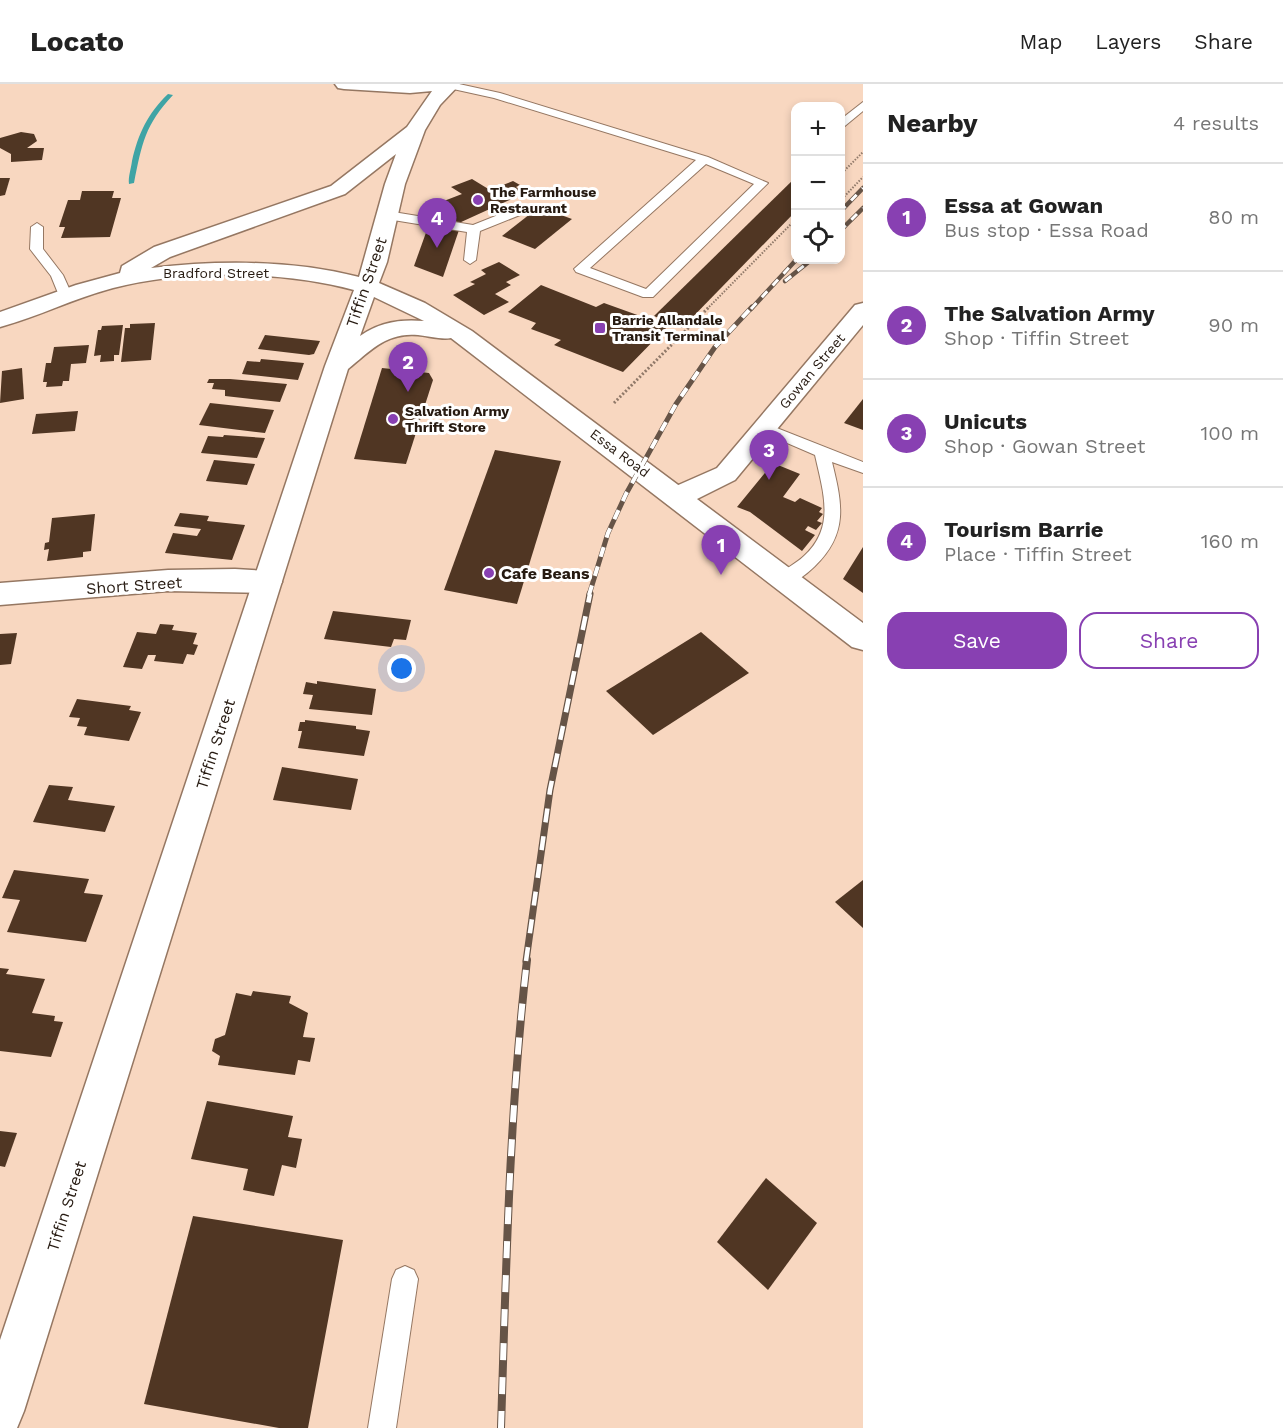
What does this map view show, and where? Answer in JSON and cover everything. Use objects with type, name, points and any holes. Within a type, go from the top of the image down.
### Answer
[{"type":"street","points":[[344,84],[410,88],[447,84]]},
{"type":"street","name":"Tiffin Street","points":[[0,1411],[337,366],[365,286],[376,262],[395,184],[415,130],[432,102],[447,84]]},
{"type":"street","points":[[114,281],[162,252],[338,190],[415,130]]},
{"type":"street","name":"Bradford Street","points":[[0,320],[65,295],[114,281],[158,273],[216,270],[300,275],[365,286]]},
{"type":"street","name":"Essa Road","points":[[365,286],[427,312],[464,336],[863,639]]},
{"type":"street","name":"Gowan Street","points":[[677,497],[726,474],[863,310]]},
{"type":"street","points":[[337,366],[380,330],[398,326],[417,326],[464,336]]},
{"type":"street","name":"Short Street","points":[[0,594],[239,579],[267,582]]},
{"type":"lane","points":[[447,84],[496,95],[704,159],[762,183],[648,294],[581,269],[704,159]]},
{"type":"lane","points":[[845,124],[858,115],[863,105]]},
{"type":"lane","points":[[387,215],[474,229],[521,210]]},
{"type":"lane","points":[[37,227],[34,242],[40,258],[54,271],[65,295]]},
{"type":"lane","points":[[470,260],[474,229]]},
{"type":"lane","points":[[764,428],[863,468]]},
{"type":"lane","points":[[784,580],[810,564],[832,530],[834,507],[822,452]]},
{"type":"lane","points":[[382,1428],[405,1279]]},
{"type":"path","points":[[845,170],[863,152]]},
{"type":"path","points":[[845,196],[863,177]]},
{"type":"path","points":[[614,404],[791,223]]},
{"type":"building","points":[[21,132],[34,134],[37,141],[27,148],[44,148],[42,160],[11,162],[11,154],[0,148],[0,138]]},
{"type":"building","points":[[0,178],[10,178],[5,195],[0,196]]},
{"type":"building","name":"The Farmhouse Restaurant","points":[[472,179],[490,190],[513,181],[520,185],[516,187],[525,193],[459,223],[431,206],[462,194],[451,187]]},
{"type":"building","points":[[791,182],[791,216],[682,328],[654,316]]},
{"type":"building","points":[[82,191],[114,191],[112,198],[121,198],[110,237],[61,238],[65,227],[59,227],[68,200],[80,200]]},
{"type":"building","points":[[539,207],[572,219],[535,249],[502,236]]},
{"type":"building","points":[[428,227],[459,230],[443,277],[414,266]]},
{"type":"building","points":[[499,262],[520,275],[506,282],[511,285],[495,294],[509,302],[484,315],[453,295],[475,284],[470,282],[486,274],[481,270]]},
{"type":"building","name":"Barrie Allandale Transit Terminal","points":[[541,285],[596,307],[604,303],[668,326],[623,372],[554,345],[561,340],[531,329],[536,323],[508,312]]},
{"type":"building","points":[[155,323],[151,360],[121,362],[125,328],[130,328],[130,324]]},
{"type":"building","points":[[123,325],[119,355],[114,355],[114,361],[100,362],[101,355],[94,356],[98,330],[101,330],[102,326]]},
{"type":"building","points":[[265,335],[320,341],[314,354],[309,355],[258,349]]},
{"type":"building","points":[[89,345],[86,363],[71,364],[69,381],[63,381],[62,386],[46,387],[47,382],[43,382],[46,363],[51,363],[54,347]]},
{"type":"building","points":[[261,359],[304,363],[298,380],[242,374],[247,361],[260,362]]},
{"type":"building","points":[[22,368],[24,399],[0,403],[2,371]]},
{"type":"building","name":"Salvation Army Thrift Store","points":[[382,368],[429,373],[433,380],[406,464],[354,459]]},
{"type":"building","points":[[209,379],[287,384],[280,402],[225,396],[225,390],[212,389],[214,383],[207,383]]},
{"type":"building","points":[[863,399],[863,430],[844,423]]},
{"type":"building","points":[[210,403],[274,410],[265,433],[199,425]]},
{"type":"building","points":[[78,411],[75,431],[32,434],[36,414]]},
{"type":"building","points":[[224,435],[265,438],[257,458],[201,453],[208,436],[223,437]]},
{"type":"building","points":[[495,450],[561,461],[517,604],[444,590]]},
{"type":"building","points":[[214,460],[255,464],[247,485],[206,481]]},
{"type":"building","points":[[773,463],[800,474],[783,497],[795,502],[800,498],[822,508],[819,512],[823,514],[817,521],[822,523],[816,530],[808,526],[805,530],[815,535],[802,551],[750,512],[737,507]]},
{"type":"building","points":[[180,513],[209,516],[207,521],[245,525],[232,560],[165,553],[173,533],[197,536],[201,529],[174,526]]},
{"type":"building","points":[[95,514],[91,551],[83,552],[83,557],[47,561],[49,549],[44,550],[45,543],[49,542],[52,518]]},
{"type":"building","points":[[863,547],[863,593],[843,579]]},
{"type":"building","points":[[333,611],[411,620],[406,640],[394,639],[391,647],[324,639]]},
{"type":"building","points":[[160,624],[174,625],[172,630],[197,633],[193,644],[198,645],[194,655],[187,654],[183,664],[154,661],[156,655],[148,655],[142,669],[123,667],[137,632],[156,634]]},
{"type":"building","points":[[701,632],[749,673],[653,735],[606,691]]},
{"type":"building","points":[[17,633],[11,664],[0,665],[0,634]]},
{"type":"building","points":[[317,681],[376,689],[372,715],[309,709],[313,695],[303,694],[306,682],[317,684]]},
{"type":"building","points":[[77,699],[131,706],[129,710],[141,712],[129,741],[84,735],[87,727],[77,726],[80,718],[69,717]]},
{"type":"building","points":[[305,720],[356,726],[356,729],[370,731],[364,756],[298,748],[302,731],[298,731],[300,722],[305,722]]},
{"type":"building","points":[[282,767],[358,779],[351,810],[273,800]]},
{"type":"building","points":[[49,785],[73,787],[68,800],[115,806],[105,832],[33,822]]},
{"type":"building","points":[[14,870],[89,879],[84,893],[103,895],[86,942],[7,932],[20,900],[2,898]]},
{"type":"building","points":[[863,880],[863,928],[835,902]]},
{"type":"building","points":[[0,968],[9,969],[6,974],[45,979],[32,1013],[55,1016],[54,1021],[63,1022],[51,1057],[0,1051]]},
{"type":"building","points":[[253,991],[291,996],[289,1003],[308,1013],[303,1037],[315,1038],[310,1062],[298,1060],[295,1075],[218,1065],[220,1056],[212,1051],[215,1039],[225,1035],[236,993],[251,996]]},
{"type":"building","points":[[207,1101],[293,1116],[288,1137],[302,1139],[296,1168],[282,1165],[274,1196],[243,1190],[248,1169],[191,1159]]},
{"type":"building","points":[[0,1131],[17,1133],[5,1167],[0,1166]]},
{"type":"building","points":[[766,1178],[817,1223],[768,1290],[717,1242]]},
{"type":"building","points":[[193,1216],[343,1240],[308,1428],[279,1428],[144,1404]]},
{"type":"waterway","points":[[131,183],[139,146],[147,124],[170,95]]},
{"type":"railway","points":[[842,210],[863,188]]},
{"type":"railway","points":[[845,226],[863,208]]},
{"type":"railway","points":[[751,309],[792,264]]},
{"type":"railway","points":[[785,281],[806,264]]},
{"type":"railway","points":[[589,595],[608,533],[626,494],[676,404],[715,347],[752,307]]},
{"type":"railway","points":[[526,961],[550,790],[590,594]]},
{"type":"railway","points":[[501,1428],[512,1135],[527,960]]},
{"type":"place","name":"The Farmhouse Restaurant","points":[[478,200]]},
{"type":"place","name":"Tourism Barrie","points":[[437,248]]},
{"type":"place","name":"Barrie Allandale Transit Terminal","points":[[600,328]]},
{"type":"place","name":"The Salvation Army","points":[[408,392]]},
{"type":"place","name":"Salvation Army Thrift Store","points":[[393,419]]},
{"type":"place","name":"Unicuts","points":[[769,480]]},
{"type":"place","name":"Cafe Beans","points":[[489,573]]},
{"type":"place","name":"Essa at Gowan","points":[[721,575]]}]
